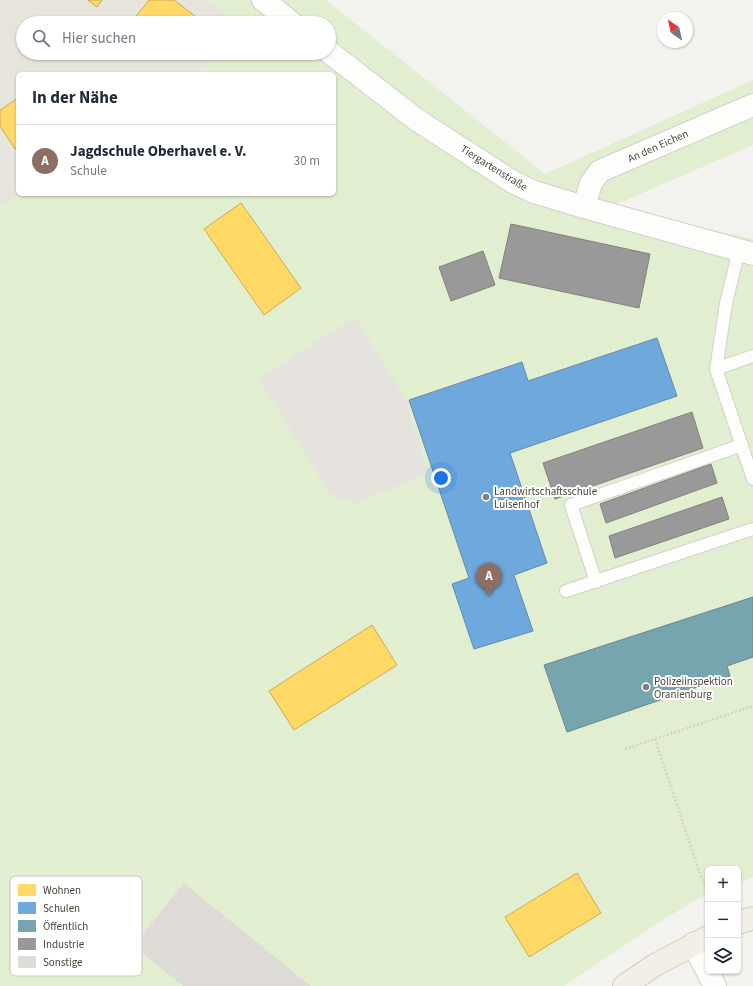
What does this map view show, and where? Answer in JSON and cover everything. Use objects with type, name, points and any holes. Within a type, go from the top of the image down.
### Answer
[{"type":"main road","points":[[741,922],[753,918]]},
{"type":"main road","points":[[624,986],[655,965],[701,941]]},
{"type":"street","points":[[263,0],[283,16]]},
{"type":"street","name":"Tiergartenstraße","points":[[336,57],[417,120],[513,182],[534,192],[746,252]]},
{"type":"street","name":"An den Eichen","points":[[584,207],[591,183],[600,171],[753,105]]},
{"type":"street","points":[[701,941],[715,986]]},
{"type":"lane","points":[[746,252],[726,303],[716,369],[753,479]]},
{"type":"lane","points":[[716,369],[753,356]]},
{"type":"lane","points":[[596,582],[571,505],[742,445]]},
{"type":"lane","points":[[566,592],[753,529]]},
{"type":"path","points":[[625,749],[753,706]]},
{"type":"path","points":[[655,739],[705,885]]},
{"type":"shaded area","points":[[0,0],[209,0],[229,16],[16,16],[16,60],[216,60],[198,72],[16,72],[16,196],[0,207]]},
{"type":"shaded area","points":[[355,317],[406,400],[428,473],[355,504],[330,494],[259,378]]},
{"type":"green space","points":[[209,0],[326,0],[545,174],[753,80],[753,145],[617,204],[645,215],[753,239],[753,877],[741,882],[741,866],[705,866],[705,895],[659,922],[564,986],[0,986],[0,207],[16,196],[336,196],[336,72],[198,72],[216,60],[336,60],[336,16],[229,16]]},
{"type":"building: Wohnen","points":[[88,0],[102,0],[97,7]]},
{"type":"building: Wohnen","points":[[149,0],[174,0],[195,16],[136,16]]},
{"type":"building: Wohnen","points":[[16,99],[15,149],[0,126],[0,110]]},
{"type":"building: Wohnen","points":[[241,203],[301,288],[264,315],[204,229]]},
{"type":"building: Wohnen","points":[[372,625],[397,665],[294,730],[269,691]]},
{"type":"building: Wohnen","points":[[577,873],[601,913],[529,957],[505,917]]},
{"type":"building: Schulen","points":[[657,338],[677,396],[510,453],[547,563],[514,575],[533,631],[474,649],[452,584],[469,578],[409,400],[522,362],[528,381]]},
{"type":"building: Öffentlich","points":[[753,597],[753,657],[727,666],[730,676],[567,732],[544,665]]},
{"type":"building: Industrie","points":[[511,224],[650,254],[639,308],[499,278]]},
{"type":"building: Industrie","points":[[483,251],[495,285],[451,301],[439,267]]},
{"type":"building: Industrie","points":[[692,412],[703,448],[555,499],[543,463]]},
{"type":"building: Industrie","points":[[711,464],[717,483],[606,523],[600,504]]},
{"type":"building: Industrie","points":[[722,497],[729,519],[615,558],[609,536]]},
{"type":"building: Sonstige","points":[[184,884],[310,986],[184,986],[142,952],[142,936]]},
{"type":"place","name":"Landwirtschaftsschule Luisenhof","points":[[486,497]]},
{"type":"place","name":"Jagdschule Oberhavel e. V.","points":[[489,596]]},
{"type":"place","name":"Polizeiinspektion Oranienburg","points":[[646,687]]}]
